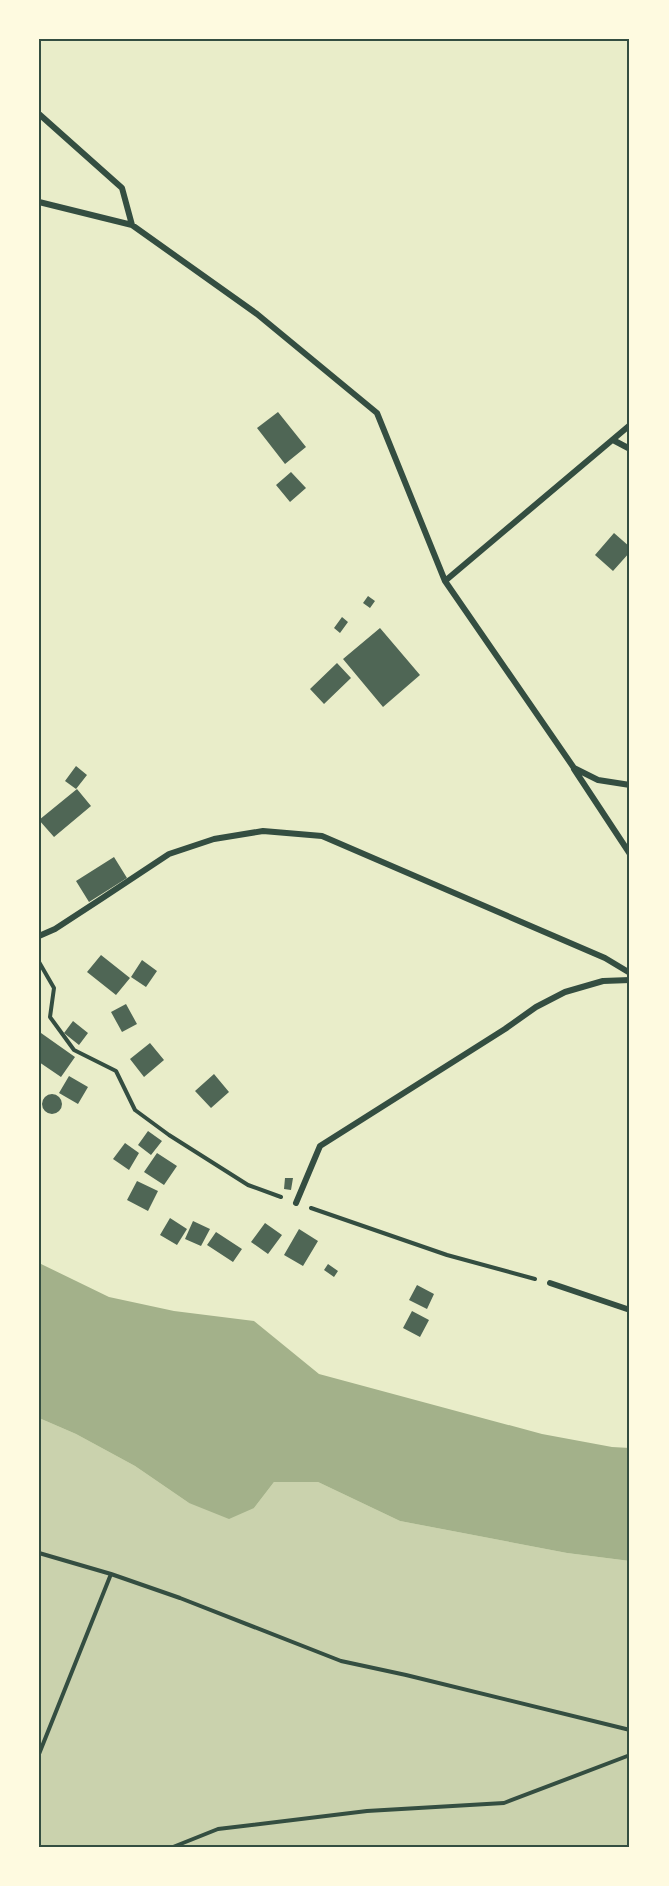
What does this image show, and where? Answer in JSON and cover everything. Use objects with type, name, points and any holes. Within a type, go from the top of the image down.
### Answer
[{"type":"street","points":[[39,114],[122,188],[132,225]]},
{"type":"street","points":[[39,202],[132,225],[257,314],[377,413],[445,581],[574,768],[630,854]]},
{"type":"street","points":[[445,581],[630,424]]},
{"type":"street","points":[[612,440],[630,449]]},
{"type":"street","points":[[574,768],[598,780],[630,785]]},
{"type":"street","points":[[39,936],[55,929],[169,854],[214,839],[263,831],[322,836],[605,958],[630,972]]},
{"type":"street","points":[[296,1203],[320,1146],[506,1029],[536,1007],[565,992],[603,981],[630,980]]},
{"type":"street","points":[[550,1283],[630,1310]]},
{"type":"path","points":[[39,962],[54,988],[50,1017],[74,1050],[116,1071],[135,1110],[168,1135],[248,1185],[447,1255],[550,1283]]},
{"type":"path","points":[[39,1553],[111,1574],[180,1598],[341,1661],[630,1730]]},
{"type":"path","points":[[39,1754],[111,1574]]},
{"type":"path","points":[[173,1847],[218,1829],[367,1811],[504,1803],[630,1755]]},
{"type":"shaded area","points":[[39,1263],[109,1297],[174,1311],[254,1321],[319,1374],[542,1434],[612,1447],[630,1448],[630,1561],[567,1553],[400,1521],[318,1482],[274,1482],[254,1508],[229,1519],[189,1503],[135,1466],[76,1434],[39,1418]]},
{"type":"shaded area","points":[[39,1418],[76,1434],[135,1466],[189,1503],[254,1508],[274,1482],[318,1482],[400,1521],[567,1553],[630,1561],[630,1847],[39,1847]]},
{"type":"building","points":[[278,412],[306,447],[285,464],[257,428]]},
{"type":"building","points":[[291,472],[306,488],[290,502],[276,485]]},
{"type":"building","points":[[614,533],[630,547],[630,552],[613,571],[595,555]]},
{"type":"building","points":[[368,596],[375,601],[370,608],[363,603]]},
{"type":"building","points":[[342,617],[348,622],[340,633],[334,628]]},
{"type":"building","points":[[380,628],[420,675],[383,707],[343,659]]},
{"type":"building","points":[[337,663],[351,678],[324,704],[310,689]]},
{"type":"building","points":[[76,766],[87,775],[76,789],[65,781]]},
{"type":"building","points":[[77,789],[91,806],[54,837],[39,820]]},
{"type":"building","points":[[114,857],[127,878],[89,902],[76,881]]},
{"type":"building","points":[[101,955],[130,978],[116,995],[87,972]]},
{"type":"building","points":[[142,960],[157,971],[146,987],[131,977]]},
{"type":"building","points":[[126,1004],[137,1024],[122,1032],[111,1012]]},
{"type":"building","points":[[73,1021],[88,1033],[79,1045],[64,1033]]},
{"type":"building","points":[[41,1033],[75,1057],[61,1077],[39,1062]]},
{"type":"building","points":[[150,1043],[164,1060],[144,1077],[130,1059]]},
{"type":"building","points":[[214,1074],[229,1092],[211,1108],[195,1091]]},
{"type":"building","points":[[69,1076],[88,1087],[78,1104],[59,1093]]},
{"type":"building","points":[[48,1094],[56,1094],[62,1100],[62,1108],[56,1114],[48,1114],[42,1108],[42,1100]]},
{"type":"building","points":[[148,1131],[162,1141],[151,1155],[138,1145]]},
{"type":"building","points":[[125,1143],[139,1153],[129,1170],[113,1159]]},
{"type":"building","points":[[157,1153],[177,1166],[164,1185],[144,1172]]},
{"type":"building","points":[[285,1178],[293,1178],[291,1190],[284,1189]]},
{"type":"building","points":[[137,1181],[158,1191],[148,1211],[127,1200]]},
{"type":"building","points":[[170,1218],[187,1229],[177,1245],[160,1235]]},
{"type":"building","points":[[193,1221],[210,1229],[201,1246],[185,1239]]},
{"type":"building","points":[[265,1223],[282,1235],[268,1254],[251,1242]]},
{"type":"building","points":[[299,1229],[318,1241],[303,1266],[284,1255]]},
{"type":"building","points":[[216,1232],[242,1249],[233,1262],[207,1245]]},
{"type":"building","points":[[328,1264],[338,1271],[334,1277],[324,1270]]},
{"type":"building","points":[[417,1285],[434,1294],[427,1309],[409,1300]]},
{"type":"building","points":[[412,1311],[429,1320],[420,1337],[403,1328]]}]
